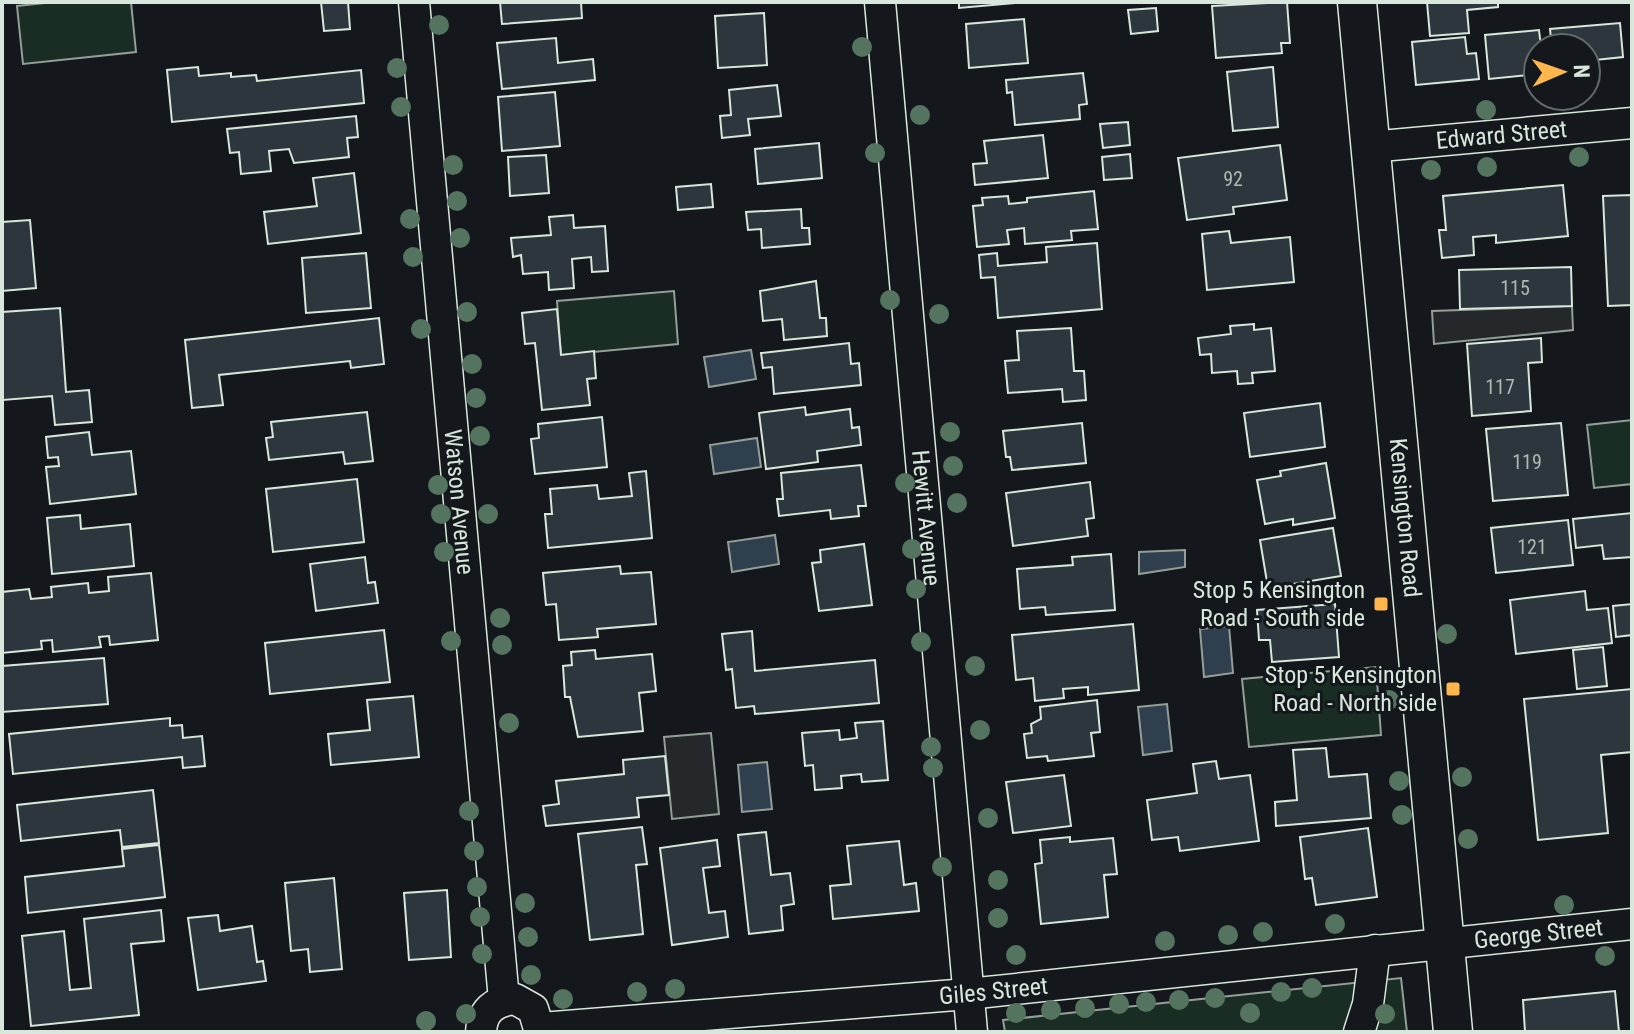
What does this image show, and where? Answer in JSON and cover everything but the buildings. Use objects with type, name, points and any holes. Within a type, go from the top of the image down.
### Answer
[{"type":"main road","name":"Kensington Road","points":[[1357,2],[1453,1032]]},
{"type":"street","name":"Watson Avenue","points":[[414,2],[504,1000]]},
{"type":"street","name":"Hewitt Avenue","points":[[880,2],[972,1032]]},
{"type":"street","name":"Edward Street","points":[[1370,147],[1632,123]]},
{"type":"street","name":"George Street","points":[[1445,942],[1632,924]]},
{"type":"street","name":"Giles Street","points":[[540,1030],[968,994],[1445,942]]},
{"type":"street","points":[[1359,1032],[1368,1004],[1375,950]]},
{"type":"street","points":[[481,1032],[487,1011],[504,1000],[525,1003],[533,1009],[540,1030]]},
{"type":"green space","points":[[54,2],[131,2],[136,52],[23,64],[17,6]]},
{"type":"green space","points":[[674,291],[678,344],[561,355],[557,301]]},
{"type":"green space","points":[[1632,420],[1632,484],[1594,488],[1587,425]]},
{"type":"green space","points":[[1376,667],[1381,735],[1249,747],[1242,679]]},
{"type":"green space","points":[[1401,978],[1407,1032],[1005,1032],[1003,1020]]},
{"type":"shaded area","points":[[1572,306],[1573,330],[1434,344],[1432,311]]},
{"type":"shaded area","points":[[711,733],[719,814],[672,819],[664,737]]},
{"type":"water","points":[[751,350],[756,379],[709,387],[704,357]]},
{"type":"water","points":[[757,438],[761,467],[714,474],[710,445]]},
{"type":"water","points":[[775,535],[779,564],[732,572],[728,542]]},
{"type":"water","points":[[1185,550],[1185,567],[1139,574],[1139,552]]},
{"type":"water","points":[[1229,626],[1233,673],[1204,677],[1200,629]]},
{"type":"water","points":[[1167,704],[1172,751],[1143,755],[1138,707]]},
{"type":"water","points":[[767,762],[772,809],[742,812],[738,765]]},
{"type":"place","name":"Stop 5 Kensington Road - South side","points":[[1381,604]]},
{"type":"place","name":"Stop 5 Kensington Road - North side","points":[[1453,689]]}]
